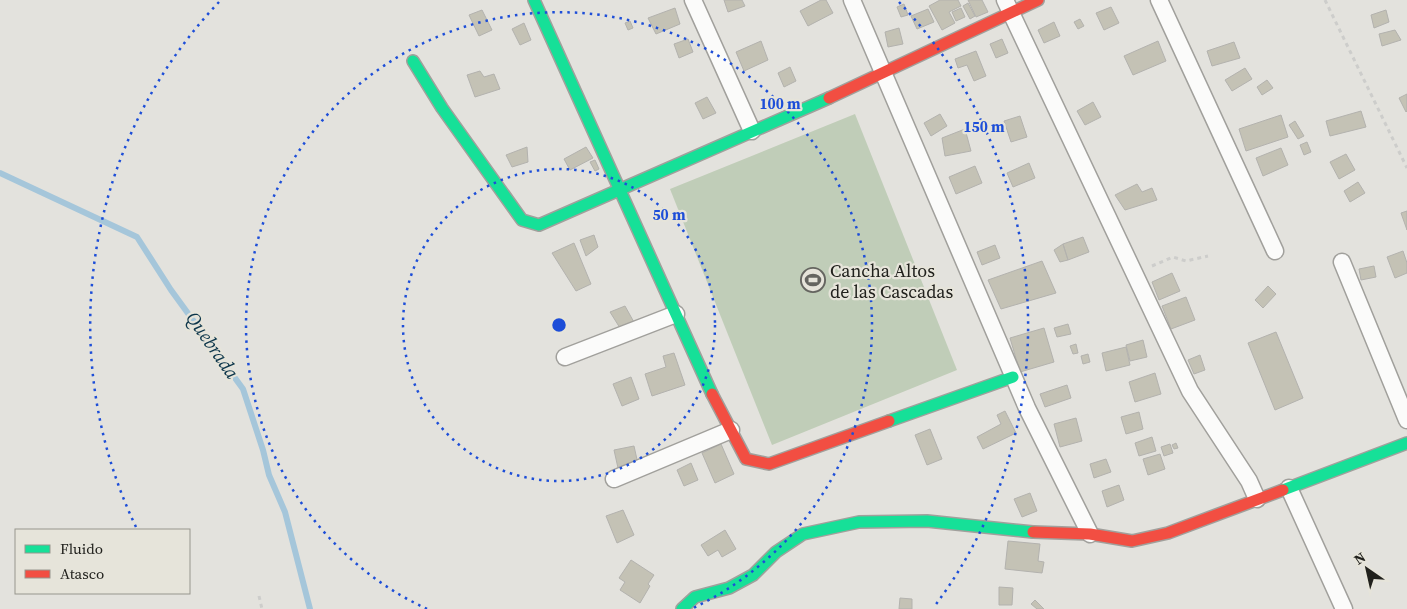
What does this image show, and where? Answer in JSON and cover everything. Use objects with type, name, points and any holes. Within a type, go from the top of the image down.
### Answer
[{"type":"street","points":[[534,0],[676,314],[746,459],[769,464],[1014,378]]},
{"type":"street","points":[[693,0],[752,131]]},
{"type":"street","points":[[852,0],[1043,444],[1090,534]]},
{"type":"street","points":[[413,61],[442,108],[522,220],[539,225],[885,73],[1008,7],[1038,0]]},
{"type":"street","points":[[1159,0],[1275,251]]},
{"type":"street","points":[[1008,7],[1134,278],[1190,392],[1249,481],[1257,499]]},
{"type":"street","points":[[1342,262],[1407,420]]},
{"type":"street","points":[[565,357],[676,314]]},
{"type":"street","points":[[614,479],[731,430]]},
{"type":"street","points":[[682,609],[695,597],[729,588],[753,575],[776,552],[803,534],[859,522],[927,521],[1010,531],[1090,534],[1132,541],[1168,533],[1407,443]]},
{"type":"street","points":[[1289,488],[1344,609]]},
{"type":"path","points":[[1325,0],[1407,168]]},
{"type":"path","points":[[1134,278],[1166,258],[1173,257],[1186,261],[1208,256]]},
{"type":"path","points":[[259,596],[262,609]]},
{"type":"green space","name":"Cancha Altos de las Cascadas","points":[[855,114],[957,370],[772,445],[670,189]]},
{"type":"building","points":[[724,0],[742,0],[745,6],[728,12]]},
{"type":"building","points":[[821,0],[826,0],[833,13],[808,26],[800,11]]},
{"type":"building","points":[[940,0],[958,0],[961,6],[949,12],[955,23],[942,30],[929,6]]},
{"type":"building","points":[[968,0],[982,0],[988,12],[976,17]]},
{"type":"building","points":[[968,3],[975,16],[970,19],[963,6]]},
{"type":"building","points":[[904,4],[908,15],[901,17],[897,7]]},
{"type":"building","points":[[1111,7],[1119,23],[1104,30],[1096,13]]},
{"type":"building","points":[[675,8],[680,24],[656,34],[648,18]]},
{"type":"building","points":[[961,8],[965,17],[956,21],[952,12]]},
{"type":"building","points":[[928,9],[934,22],[917,29],[911,16]]},
{"type":"building","points":[[482,10],[492,30],[479,36],[469,15]]},
{"type":"building","points":[[1386,10],[1389,22],[1374,28],[1371,15]]},
{"type":"building","points":[[1080,19],[1084,26],[1078,29],[1074,22]]},
{"type":"building","points":[[630,21],[633,28],[628,30],[625,23]]},
{"type":"building","points":[[1054,22],[1060,36],[1044,43],[1038,30]]},
{"type":"building","points":[[524,23],[531,40],[520,45],[512,29]]},
{"type":"building","points":[[899,28],[903,44],[888,47],[885,32]]},
{"type":"building","points":[[1395,30],[1401,40],[1382,46],[1379,34]]},
{"type":"building","points":[[688,39],[693,52],[679,58],[674,44]]},
{"type":"building","points":[[1002,39],[1008,53],[996,58],[990,44]]},
{"type":"building","points":[[761,41],[768,60],[744,71],[736,52]]},
{"type":"building","points":[[1158,41],[1166,61],[1133,75],[1124,56]]},
{"type":"building","points":[[1234,42],[1240,58],[1212,66],[1207,51]]},
{"type":"building","points":[[976,51],[986,76],[974,81],[967,65],[958,68],[955,59]]},
{"type":"building","points":[[790,67],[796,81],[784,87],[778,73]]},
{"type":"building","points":[[1245,68],[1252,79],[1232,91],[1225,80]]},
{"type":"building","points":[[480,71],[484,77],[494,74],[500,89],[475,97],[467,75]]},
{"type":"building","points":[[1267,80],[1273,88],[1262,95],[1257,87]]},
{"type":"building","points":[[1407,94],[1407,111],[1406,112],[1399,98]]},
{"type":"building","points":[[707,97],[716,113],[703,119],[695,103]]},
{"type":"building","points":[[1093,102],[1101,117],[1085,125],[1077,111]]},
{"type":"building","points":[[1361,111],[1366,127],[1330,136],[1326,121]]},
{"type":"building","points":[[940,114],[947,126],[931,136],[924,123]]},
{"type":"building","points":[[1281,115],[1288,137],[1246,151],[1239,129]]},
{"type":"building","points":[[1020,116],[1027,137],[1011,142],[1004,121]]},
{"type":"building","points":[[1295,121],[1304,136],[1298,139],[1289,125]]},
{"type":"building","points":[[965,129],[971,151],[945,156],[942,138]]},
{"type":"building","points":[[1307,142],[1311,152],[1304,155],[1300,145]]},
{"type":"building","points":[[527,147],[528,162],[512,167],[506,155]]},
{"type":"building","points":[[586,147],[593,158],[570,170],[564,159]]},
{"type":"building","points":[[1281,148],[1288,165],[1263,176],[1256,158]]},
{"type":"building","points":[[1346,154],[1355,170],[1339,179],[1330,162]]},
{"type":"building","points":[[595,160],[599,169],[595,171],[590,162]]},
{"type":"building","points":[[1029,163],[1035,178],[1013,187],[1007,173]]},
{"type":"building","points":[[975,166],[982,183],[956,194],[949,177]]},
{"type":"building","points":[[1358,182],[1365,193],[1350,202],[1344,191]]},
{"type":"building","points":[[1137,184],[1142,192],[1152,188],[1157,200],[1125,210],[1115,195]]},
{"type":"building","points":[[1407,211],[1407,230],[1401,213]]},
{"type":"building","points":[[594,235],[598,247],[586,256],[580,240]]},
{"type":"building","points":[[1083,237],[1089,252],[1068,260],[1063,244]]},
{"type":"building","points":[[574,243],[591,284],[576,291],[552,253]]},
{"type":"building","points":[[1063,244],[1068,260],[1060,262],[1054,250]]},
{"type":"building","points":[[995,245],[1000,258],[982,265],[977,252]]},
{"type":"building","points":[[1403,251],[1407,263],[1407,273],[1395,278],[1387,257]]},
{"type":"building","points":[[1042,261],[1056,293],[1001,309],[988,280]]},
{"type":"building","points":[[1374,266],[1376,277],[1361,280],[1359,269]]},
{"type":"building","points":[[1172,273],[1180,291],[1159,300],[1152,282]]},
{"type":"building","points":[[1268,286],[1276,294],[1263,308],[1255,300]]},
{"type":"building","points":[[1186,297],[1195,320],[1171,329],[1162,306]]},
{"type":"building","points":[[625,306],[635,324],[620,328],[610,312]]},
{"type":"building","points":[[1068,324],[1071,334],[1057,337],[1054,328]]},
{"type":"building","points":[[1044,328],[1054,362],[1020,372],[1010,338]]},
{"type":"building","points":[[1276,332],[1303,398],[1275,410],[1248,343]]},
{"type":"building","points":[[1143,340],[1147,357],[1130,361],[1126,345]]},
{"type":"building","points":[[1076,344],[1078,353],[1073,354],[1070,346]]},
{"type":"building","points":[[1126,347],[1130,365],[1106,371],[1102,353]]},
{"type":"building","points":[[674,353],[685,385],[652,396],[645,374],[666,367],[663,356]]},
{"type":"building","points":[[1088,354],[1090,362],[1083,364],[1081,356]]},
{"type":"building","points":[[1200,355],[1205,370],[1194,374],[1188,360]]},
{"type":"building","points":[[1155,373],[1161,394],[1135,402],[1129,382]]},
{"type":"building","points":[[631,377],[639,399],[622,406],[613,384]]},
{"type":"building","points":[[1067,385],[1071,398],[1045,407],[1040,394]]},
{"type":"building","points":[[1005,411],[1016,433],[983,449],[977,437],[1001,424],[997,415]]},
{"type":"building","points":[[1139,412],[1143,429],[1126,434],[1121,417]]},
{"type":"building","points":[[1076,418],[1082,441],[1060,447],[1054,424]]},
{"type":"building","points":[[930,429],[942,459],[927,465],[915,435]]},
{"type":"building","points":[[1152,437],[1156,451],[1139,456],[1135,443]]},
{"type":"building","points":[[1176,443],[1178,448],[1174,449],[1172,445]]},
{"type":"building","points":[[721,444],[734,474],[715,483],[702,453]]},
{"type":"building","points":[[1170,444],[1173,453],[1164,456],[1161,447]]},
{"type":"building","points":[[634,446],[638,464],[618,468],[614,450]]},
{"type":"building","points":[[1160,454],[1165,469],[1148,475],[1143,459]]},
{"type":"building","points":[[1106,459],[1111,472],[1094,478],[1090,464]]},
{"type":"building","points":[[691,463],[698,480],[684,486],[677,470]]},
{"type":"building","points":[[1119,485],[1124,500],[1107,507],[1102,491]]},
{"type":"building","points":[[1030,493],[1037,511],[1022,517],[1014,499]]},
{"type":"building","points":[[623,510],[634,535],[617,543],[606,516]]},
{"type":"building","points":[[725,530],[736,549],[722,557],[718,550],[708,556],[701,545]]},
{"type":"building","points":[[1008,541],[1040,544],[1038,561],[1044,562],[1042,573],[1005,569]]},
{"type":"building","points":[[631,560],[654,575],[640,603],[620,590],[625,582],[619,578]]},
{"type":"building","points":[[999,587],[1013,588],[1012,605],[999,605]]},
{"type":"building","points":[[900,598],[912,599],[912,609],[899,609]]},
{"type":"building","points":[[1035,600],[1044,609],[1037,609],[1031,604]]},
{"type":"waterway","name":"Quebrada","points":[[0,173],[137,237],[171,290],[243,389],[269,475],[285,512],[310,609]]},
{"type":"traffic: fast","points":[[534,0],[712,394]]},
{"type":"traffic: fast","points":[[413,61],[442,108],[522,220],[539,225],[829,98]]},
{"type":"traffic: fast","points":[[889,421],[1013,377]]},
{"type":"traffic: fast","points":[[1283,490],[1407,443]]},
{"type":"traffic: fast","points":[[682,609],[695,597],[729,588],[753,575],[776,552],[803,534],[859,522],[927,521],[1033,532]]},
{"type":"traffic: jam","points":[[829,98],[1038,0]]},
{"type":"traffic: jam","points":[[712,394],[746,459],[769,464],[889,421]]},
{"type":"traffic: jam","points":[[1033,532],[1090,534],[1132,541],[1168,533],[1283,490]]},
{"type":"place","name":"Cancha Altos de las Cascadas","points":[[813,280]]}]
